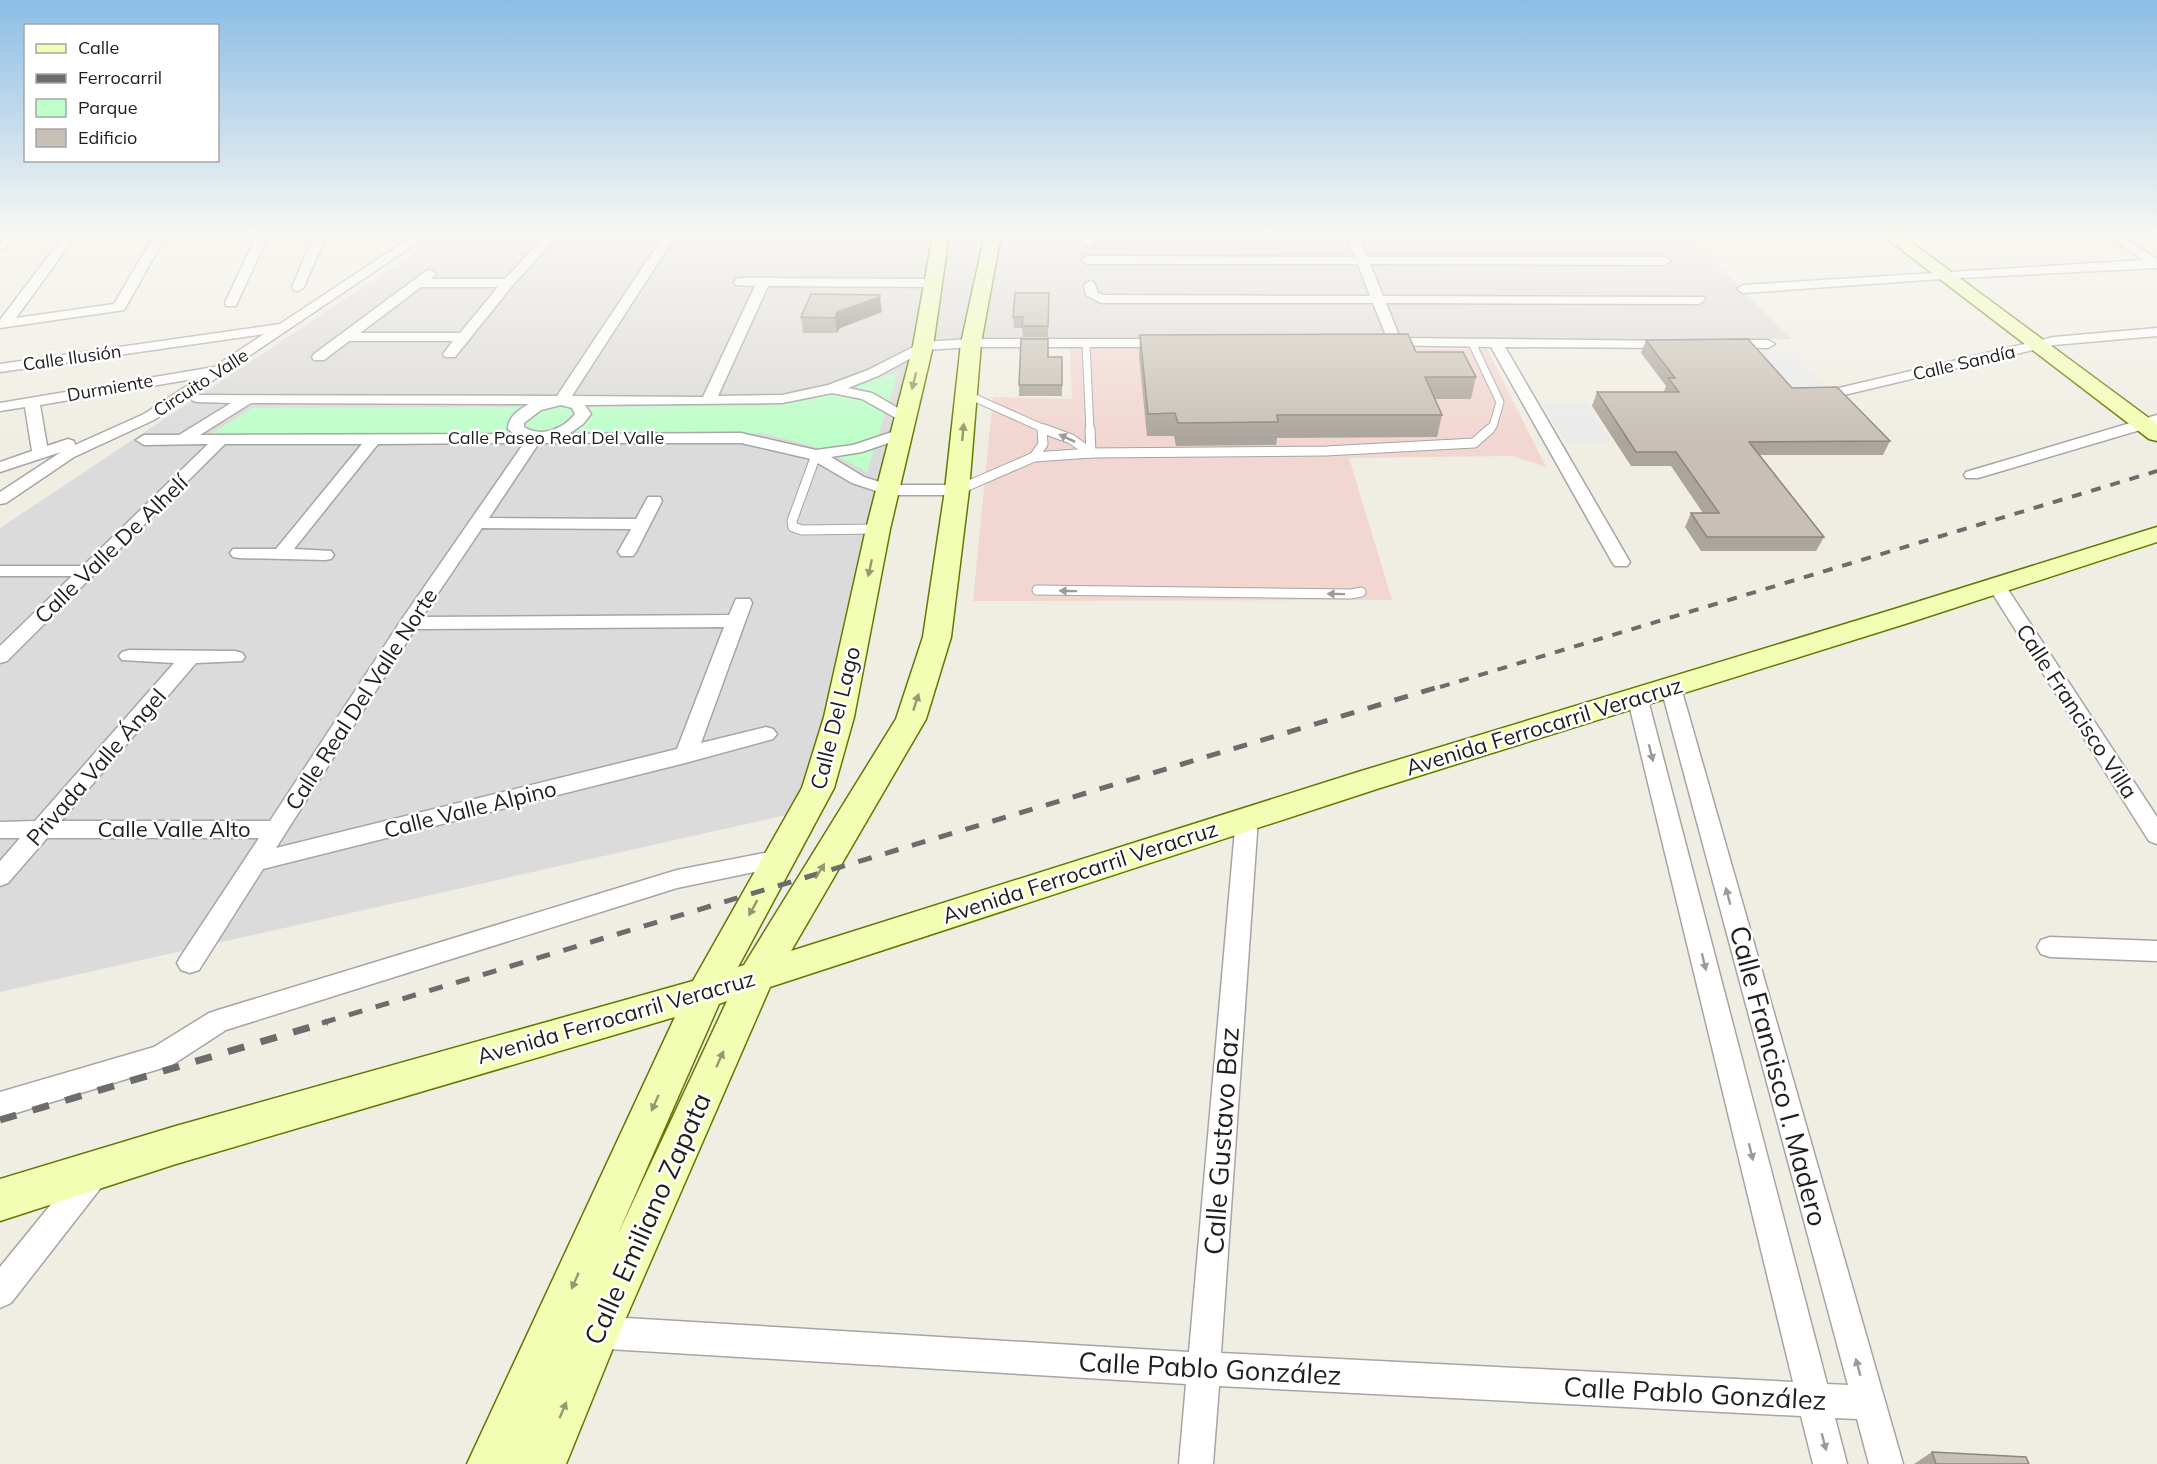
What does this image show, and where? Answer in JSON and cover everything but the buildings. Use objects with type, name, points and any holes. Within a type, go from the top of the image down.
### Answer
[{"type":"street","points":[[2,323],[18,302]]},
{"type":"street","points":[[2,323],[119,307],[122,302]]},
{"type":"street","name":"Circuito Valle","points":[[0,499],[68,454],[149,417],[323,302]]},
{"type":"street","points":[[318,357],[391,302]]},
{"type":"street","points":[[450,354],[492,302]]},
{"type":"street","points":[[562,400],[626,302]]},
{"type":"street","points":[[708,401],[754,302]]},
{"type":"street","name":"Calle Del Lago","points":[[705,993],[815,797],[839,717],[878,529],[923,346],[931,302]]},
{"type":"street","name":"Calle Del Lago","points":[[758,976],[910,719],[937,637],[957,490],[970,343],[979,302]]},
{"type":"street","points":[[1379,302],[1395,342]]},
{"type":"street","points":[[1701,302],[1710,312]]},
{"type":"street","points":[[1979,302],[2152,426]]},
{"type":"street","name":"Calle Ilusión","points":[[0,368],[286,327]]},
{"type":"street","name":"Calle Sandía","points":[[1844,391],[2054,341],[2157,332]]},
{"type":"street","points":[[345,337],[464,338]]},
{"type":"street","points":[[1371,342],[1686,344]]},
{"type":"street","points":[[923,346],[970,343],[1181,343]]},
{"type":"street","points":[[1496,343],[1621,562]]},
{"type":"street","points":[[1709,344],[1768,344]]},
{"type":"street","name":"Calle Paseo Real Del Valle","points":[[198,398],[708,401],[782,399],[832,389],[873,373],[923,346]]},
{"type":"street","name":"Durmiente","points":[[0,407],[219,370]]},
{"type":"street","points":[[816,455],[856,448],[903,426],[867,396],[832,389]]},
{"type":"street","points":[[181,440],[247,399]]},
{"type":"street","points":[[562,400],[578,405],[583,414],[576,424],[558,434],[535,438],[523,435],[516,429],[516,422],[521,414],[532,408],[562,400]]},
{"type":"street","points":[[33,401],[40,453]]},
{"type":"street","points":[[0,467],[149,417]]},
{"type":"street","points":[[1972,475],[2152,426]]},
{"type":"street","points":[[281,554],[375,438]]},
{"type":"street","name":"Calle Real Del Valle Norte","points":[[190,963],[409,624],[535,438]]},
{"type":"street","name":"Calle Paseo Real Del Valle","points":[[144,440],[741,438],[816,455],[858,480],[888,490],[957,490]]},
{"type":"street","name":"Calle Valle De Alhelí","points":[[0,657],[221,440]]},
{"type":"street","points":[[0,467],[68,454]]},
{"type":"street","points":[[627,552],[654,501]]},
{"type":"street","points":[[478,522],[641,524]]},
{"type":"street","name":"Avenida Ferrocarril Veracruz","points":[[0,1200],[100,1167],[705,993],[1247,818],[1637,696],[1671,688],[1998,588],[2157,534]]},
{"type":"street","points":[[239,552],[325,555]]},
{"type":"street","points":[[0,571],[90,571]]},
{"type":"street","name":"Calle Francisco Villa","points":[[1998,588],[2153,823]]},
{"type":"street","points":[[409,624],[740,612],[685,756]]},
{"type":"street","name":"Privada Valle Ángel","points":[[129,656],[235,657]]},
{"type":"street","name":"Privada Valle Ángel","points":[[0,877],[191,656]]},
{"type":"street","name":"Calle Francisco I. Madero","points":[[1671,688],[1886,1464]]},
{"type":"street","name":"Calle Francisco I. Madero","points":[[1637,696],[1830,1464]]},
{"type":"street","name":"Calle Valle Alpino","points":[[255,862],[766,734]]},
{"type":"street","points":[[815,797],[861,801]]},
{"type":"street","name":"Calle Gustavo Baz","points":[[1196,1464],[1247,818]]},
{"type":"street","name":"Calle Valle Alto","points":[[0,830],[277,829]]},
{"type":"street","points":[[0,1105],[162,1057],[218,1021],[677,879],[780,859]]},
{"type":"street","points":[[2050,947],[2157,951]]},
{"type":"street","name":"Calle Emiliano Zapata","points":[[541,1464],[596,1332],[758,976]]},
{"type":"street","name":"Calle Emiliano Zapata","points":[[492,1464],[705,993]]},
{"type":"street","points":[[0,1292],[100,1167]]},
{"type":"street","name":"Calle Pablo González","points":[[553,1329],[1205,1369],[1868,1403]]},
{"type":"lane","points":[[957,490],[1035,457],[1091,453],[1326,451],[1474,443],[1493,426],[1500,402],[1472,343]]},
{"type":"lane","points":[[1086,344],[1091,453]]},
{"type":"lane","points":[[966,394],[1071,439],[1091,453]]},
{"type":"lane","points":[[1035,457],[1042,448],[1044,436],[1042,428]]},
{"type":"lane","points":[[816,455],[792,521],[793,527],[802,530],[878,529]]},
{"type":"lane","points":[[1037,590],[1310,594],[1351,594],[1361,591]]},
{"type":"shaded area","points":[[340,302],[1755,302],[1792,339],[1086,343],[917,348],[817,808],[0,992],[0,528]]},
{"type":"shaded area","points":[[1070,349],[1487,349],[1546,467],[1513,456],[1349,458],[1392,600],[973,601],[993,397],[1072,399]]},
{"type":"shaded area","points":[[1792,351],[1829,390],[1781,390],[1747,352]]},
{"type":"shaded area","points":[[1542,402],[1586,402],[1611,442],[1565,442]]},
{"type":"green space","points":[[898,372],[867,472],[823,449],[763,433],[211,434],[252,408],[764,406],[815,397]]},
{"type":"railway","points":[[1440,687],[2157,471]]},
{"type":"railway","points":[[322,1023],[1445,685]]},
{"type":"railway","points":[[0,1120],[327,1022]]}]
